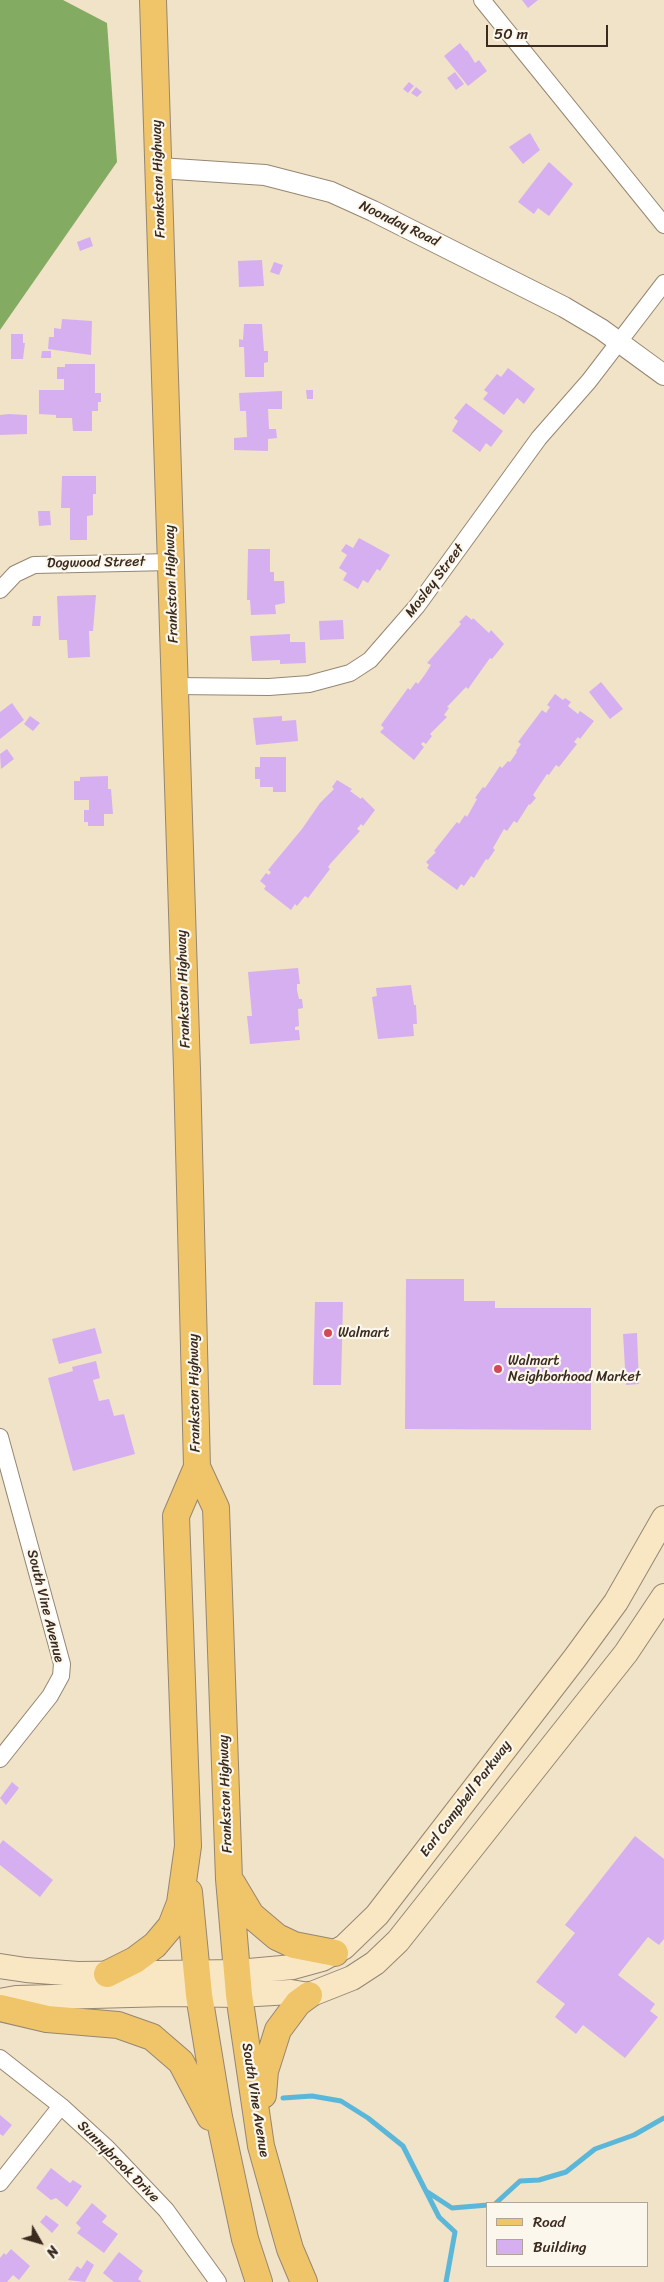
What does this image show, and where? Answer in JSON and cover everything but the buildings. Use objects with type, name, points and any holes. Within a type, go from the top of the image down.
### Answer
[{"type":"main road","name":"Frankston Highway","points":[[153,0],[197,1468],[216,1508],[229,1878],[238,1984]]},
{"type":"main road","points":[[197,1468],[176,1516],[188,1846],[198,1984],[226,2155],[245,2239],[259,2282]]},
{"type":"main road","name":"Earl Campbell Parkway","points":[[238,1984],[335,1953],[366,1928],[595,1630],[633,1576],[664,1518]]},
{"type":"main road","name":"Earl Campbell Parkway","points":[[198,1984],[238,1984],[309,1995],[352,1978],[386,1953],[626,1654],[664,1596]]},
{"type":"main road","points":[[595,1630],[626,1654]]},
{"type":"main road","points":[[526,1721],[554,1744]]},
{"type":"main road","points":[[498,1758],[527,1777]]},
{"type":"main road","points":[[456,1812],[482,1834]]},
{"type":"main road","points":[[107,1974],[146,1952],[171,1926],[180,1903],[188,1846]]},
{"type":"main road","points":[[229,1878],[251,1915],[267,1930],[294,1945],[335,1953]]},
{"type":"main road","points":[[0,1966],[36,1971],[107,1974],[198,1984]]},
{"type":"main road","points":[[0,2002],[16,1998],[198,1984]]},
{"type":"main road","name":"South Vine Avenue","points":[[238,1984],[260,2146],[290,2249],[304,2282]]},
{"type":"main road","points":[[260,2146],[265,2071],[270,2049],[284,2020],[298,2003],[309,1995]]},
{"type":"main road","points":[[0,2008],[47,2019],[118,2024],[152,2037],[181,2062],[196,2086],[226,2155]]},
{"type":"street","points":[[482,0],[664,225]]},
{"type":"street","name":"Noonday Road","points":[[159,168],[266,176],[331,192],[549,299],[619,342],[664,375]]},
{"type":"street","points":[[619,342],[664,283]]},
{"type":"street","name":"Mosley Street","points":[[175,686],[269,687],[293,685],[339,678],[360,668],[384,646],[417,606],[538,438],[577,395],[619,342]]},
{"type":"street","name":"Dogwood Street","points":[[0,590],[15,574],[34,565],[171,562]]},
{"type":"street","name":"South Vine Avenue","points":[[0,1437],[62,1664],[61,1676],[54,1691],[0,1759]]},
{"type":"street","name":"Sunnybrook Drive","points":[[0,2058],[61,2106],[108,2149],[166,2210],[218,2282]]},
{"type":"street","points":[[0,2183],[61,2106]]},
{"type":"green space","points":[[0,0],[63,0],[107,23],[117,162],[0,330]]},
{"type":"waterway","points":[[283,2098],[312,2096],[341,2101],[368,2118],[403,2146],[439,2217],[455,2232],[446,2282]]},
{"type":"waterway","points":[[497,2202],[520,2181],[539,2180],[566,2172],[595,2149],[634,2135],[664,2118]]},
{"type":"waterway","points":[[426,2191],[452,2208],[487,2205]]},
{"type":"place","name":"Walmart","points":[[328,1333]]},
{"type":"place","name":"Walmart Neighborhood Market","points":[[498,1369]]}]
